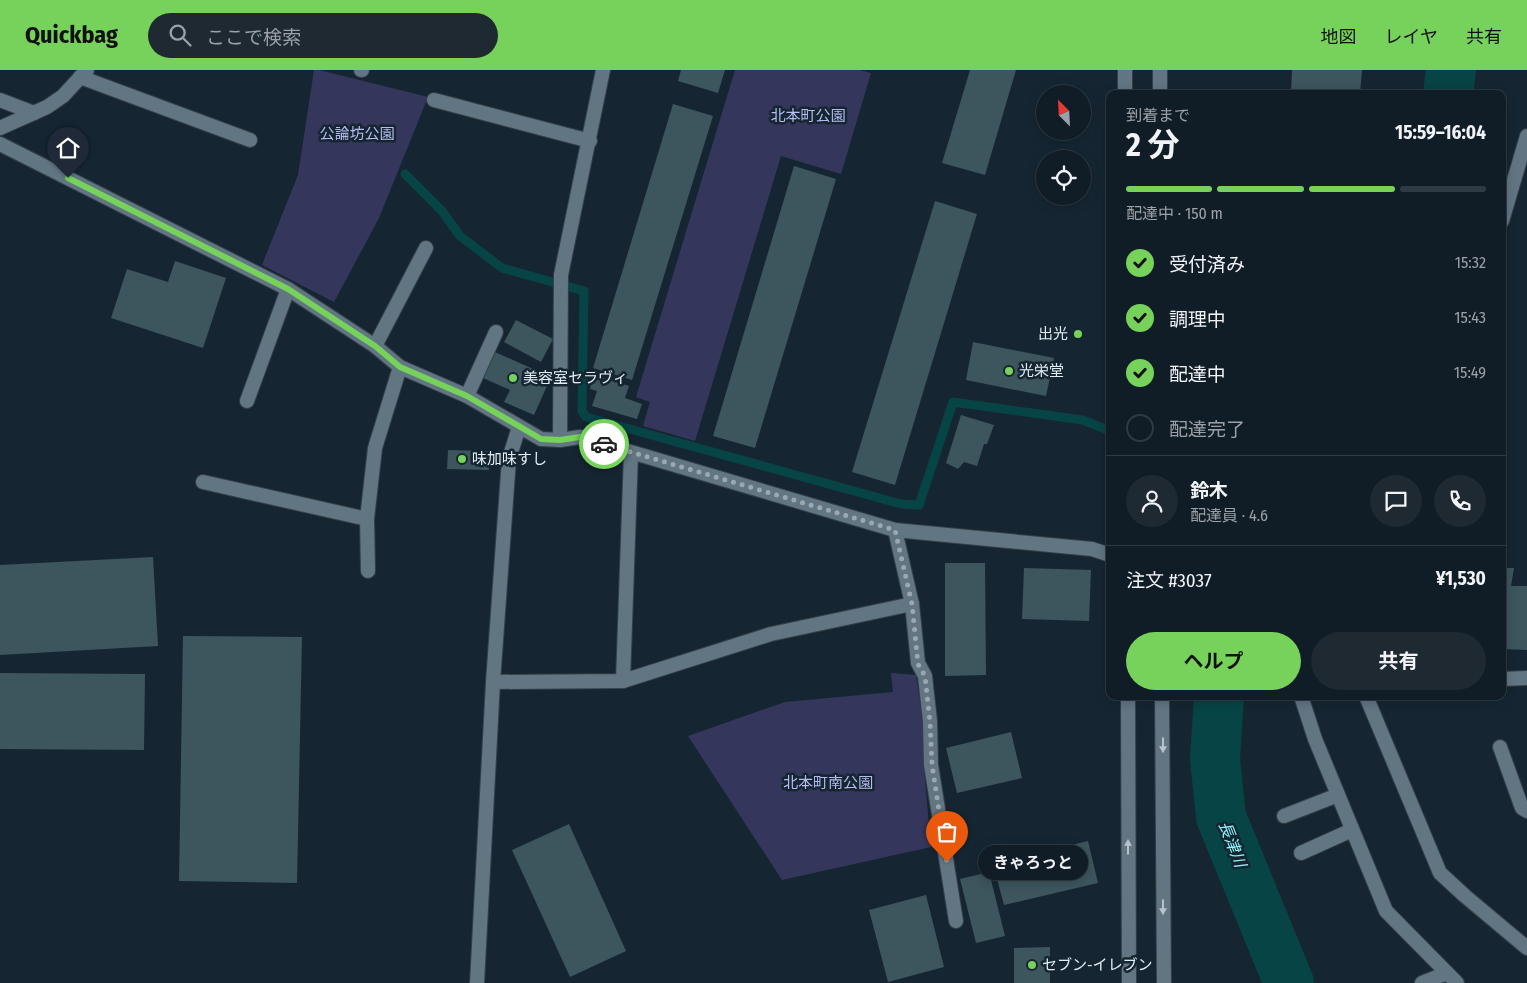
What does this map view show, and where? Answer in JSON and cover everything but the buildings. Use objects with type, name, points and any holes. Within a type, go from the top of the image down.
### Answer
[{"type":"street","points":[[560,440],[561,275],[604,70]]},
{"type":"street","points":[[1125,70],[1125,90]]},
{"type":"street","points":[[1160,70],[1160,90]]},
{"type":"street","points":[[0,128],[47,108],[63,96],[83,74],[250,140]]},
{"type":"street","points":[[0,100],[34,113]]},
{"type":"street","points":[[434,100],[590,141]]},
{"type":"street","points":[[1506,207],[1527,136]]},
{"type":"street","points":[[0,144],[288,289],[375,346],[400,367],[467,396],[541,439],[560,440],[580,437],[895,530],[1092,549],[1106,554]]},
{"type":"street","points":[[375,346],[426,248]]},
{"type":"street","points":[[247,401],[288,289]]},
{"type":"street","points":[[467,396],[496,332]]},
{"type":"street","points":[[368,571],[367,519],[375,448],[400,367]]},
{"type":"street","points":[[477,983],[493,682],[509,459],[519,427]]},
{"type":"street","points":[[623,681],[631,453]]},
{"type":"street","points":[[203,482],[367,519]]},
{"type":"street","points":[[895,530],[912,604],[918,664],[925,676],[932,765],[956,921]]},
{"type":"street","points":[[493,682],[623,681],[771,634],[912,604]]},
{"type":"street","points":[[1506,679],[1527,678]]},
{"type":"street","points":[[1128,700],[1129,983]]},
{"type":"street","points":[[1162,700],[1164,983]]},
{"type":"street","points":[[1302,700],[1315,739],[1386,911],[1457,983]]},
{"type":"street","points":[[1368,700],[1440,873],[1527,948]]},
{"type":"street","points":[[1500,747],[1522,808],[1527,811]]},
{"type":"street","points":[[1284,816],[1338,794]]},
{"type":"street","points":[[1302,853],[1352,830]]},
{"type":"street","points":[[1422,983],[1447,973]]},
{"type":"green space","name":"公論坊公園","points":[[314,70],[428,97],[379,218],[334,302],[262,265],[298,175]]},
{"type":"green space","name":"北本町公園","points":[[735,70],[860,70],[871,73],[841,174],[781,156],[695,441],[643,426],[650,402],[636,397]]},
{"type":"green space","name":"北本町南公園","points":[[891,673],[916,675],[923,722],[924,769],[931,847],[782,880],[688,736],[785,702],[893,692]]},
{"type":"waterway","name":"長津川","points":[[1448,90],[1451,70]]},
{"type":"waterway","points":[[405,174],[442,211],[460,236],[502,268],[584,291],[582,411],[586,417],[901,504],[919,505],[953,402],[1083,420],[1106,429]]},
{"type":"waterway","name":"長津川","points":[[1219,700],[1215,759],[1221,817],[1289,983]]},
{"type":"way so far","points":[[604,444],[895,530],[912,604],[918,664],[925,676],[932,765],[947,862]]},
{"type":"place","name":"出光","points":[[1078,334]]},
{"type":"place","name":"光栄堂","points":[[1009,371]]},
{"type":"place","name":"美容室セラヴィ","points":[[513,378]]},
{"type":"place","name":"味加味すし","points":[[462,459]]},
{"type":"place","name":"きゃろっと","points":[[947,862]]},
{"type":"place","name":"セブン-イレブン","points":[[1032,965]]},
{"type":"route","points":[[68,178],[288,289],[375,346],[400,367],[467,396],[541,439],[560,440],[580,437],[604,444]]}]
